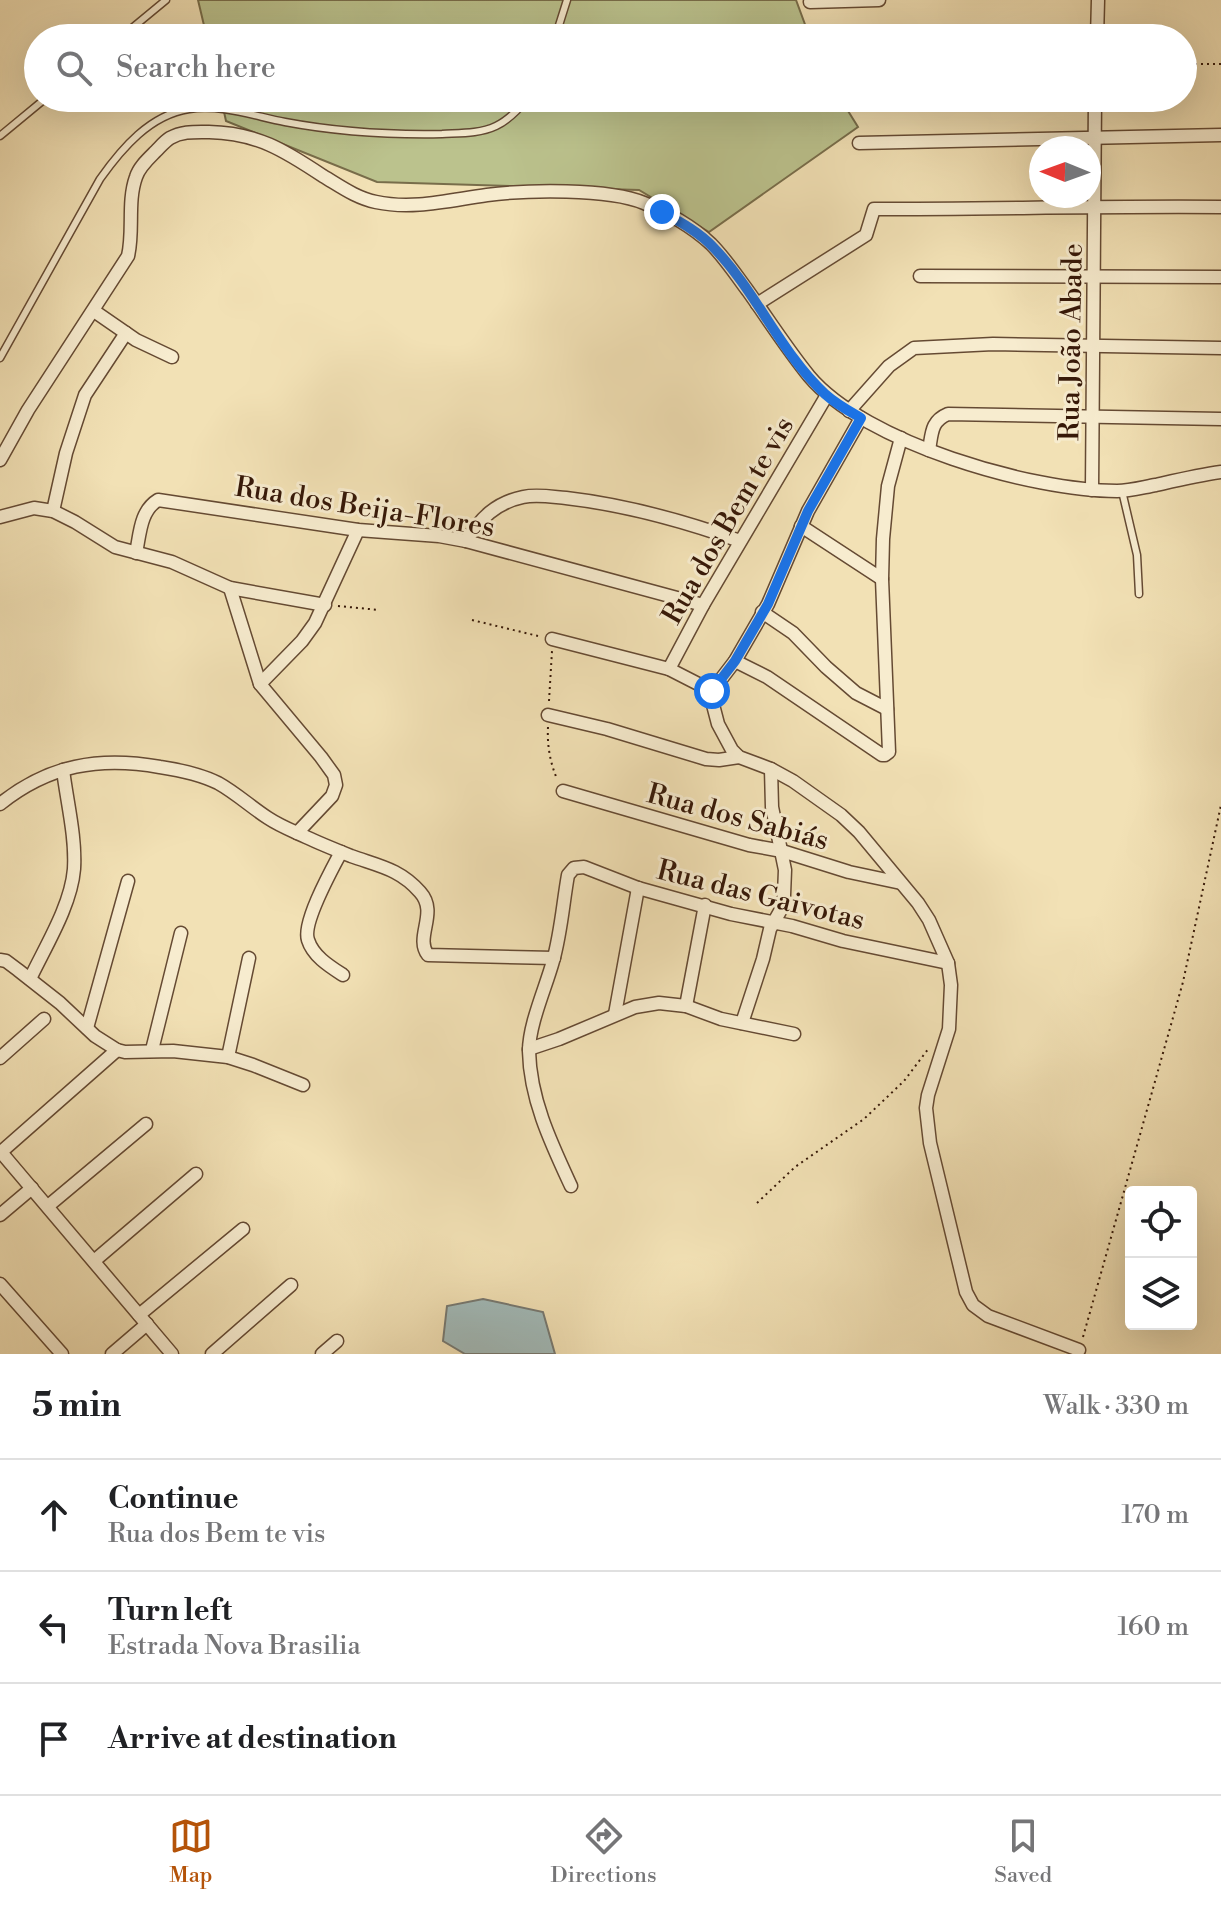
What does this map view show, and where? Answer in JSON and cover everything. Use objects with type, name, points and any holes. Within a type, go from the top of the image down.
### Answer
[{"type":"street","points":[[810,2],[879,0]]},
{"type":"street","points":[[1097,24],[1098,0]]},
{"type":"street","name":"Rua João Abade","points":[[1095,112],[1095,136]]},
{"type":"street","points":[[0,460],[28,410],[128,256],[132,241],[136,178],[142,167],[170,138],[185,132],[227,132],[253,137],[281,149],[350,193],[373,202],[403,206],[490,195],[561,192],[642,202],[686,226],[710,244],[729,264],[802,368],[827,395],[861,418],[929,450],[991,471],[1092,490],[1122,491],[1221,472]]},
{"type":"street","points":[[1101,138],[1221,135]]},
{"type":"street","points":[[859,143],[1029,139]]},
{"type":"street","points":[[1101,206],[1221,207]]},
{"type":"street","points":[[757,304],[866,235],[874,209],[1029,208]]},
{"type":"street","name":"Rua João Abade","points":[[1092,490],[1096,208]]},
{"type":"street","points":[[920,276],[1221,277]]},
{"type":"street","points":[[94,311],[148,347],[172,357]]},
{"type":"street","points":[[53,511],[66,453],[85,395],[126,333]]},
{"type":"street","points":[[849,411],[889,366],[914,348],[993,344],[1221,348]]},
{"type":"street","name":"Rua dos Bem te vis","points":[[669,669],[703,605],[827,395]]},
{"type":"street","points":[[929,450],[937,420],[948,414],[1221,419]]},
{"type":"street","points":[[739,757],[718,724],[712,691],[735,661],[762,612],[801,526],[861,418]]},
{"type":"street","points":[[735,661],[767,677],[882,755],[889,752],[882,579],[886,497],[901,438]]},
{"type":"street","points":[[466,541],[481,519],[494,509],[525,496],[537,496],[592,501],[682,522],[740,541]]},
{"type":"street","name":"Rua dos Beija-Flores","points":[[136,553],[146,511],[158,500],[358,530],[466,541],[703,605]]},
{"type":"street","points":[[0,517],[34,508],[53,511],[115,547],[172,562],[230,588],[325,605]]},
{"type":"street","points":[[801,526],[882,579]]},
{"type":"street","points":[[260,684],[315,623],[358,530]]},
{"type":"street","points":[[230,588],[260,684],[334,775],[336,785],[332,796],[297,833]]},
{"type":"street","points":[[762,612],[793,633],[856,693],[887,709]]},
{"type":"street","points":[[552,639],[669,669],[712,691]]},
{"type":"street","points":[[548,715],[607,729],[694,757],[719,760],[739,757],[771,769],[841,815],[859,832],[918,903],[948,963],[951,985],[949,1029],[928,1095],[926,1120],[966,1292],[973,1305],[988,1316],[1079,1350]]},
{"type":"street","points":[[0,804],[40,777],[85,763],[137,763],[192,773],[218,783],[268,818],[297,833],[391,869],[417,888],[427,902],[423,948],[428,955],[554,958],[529,1049],[540,1113],[571,1186]]},
{"type":"street","points":[[742,1023],[773,922],[783,906],[785,870],[772,807],[771,769]]},
{"type":"street","points":[[30,979],[63,908],[74,870],[63,770]]},
{"type":"street","name":"Rua dos Sabiás","points":[[563,791],[749,845],[901,883]]},
{"type":"street","points":[[341,852],[318,898],[306,933],[313,950],[343,975]]},
{"type":"street","name":"Rua das Gaivotas","points":[[554,958],[568,875],[574,868],[584,867],[638,888],[731,914],[948,963]]},
{"type":"street","points":[[87,1028],[128,881]]},
{"type":"street","points":[[615,1014],[638,888]]},
{"type":"street","points":[[686,1006],[705,905]]},
{"type":"street","points":[[152,1050],[181,933]]},
{"type":"street","points":[[228,1057],[249,958]]},
{"type":"street","points":[[0,960],[30,979],[95,1036],[117,1050],[228,1057],[303,1085]]},
{"type":"street","points":[[529,1049],[615,1014],[649,1004],[686,1006],[721,1019],[794,1034]]},
{"type":"street","points":[[0,1058],[44,1019]]},
{"type":"street","points":[[117,1050],[0,1151],[172,1354]]},
{"type":"street","points":[[48,1206],[146,1124]]},
{"type":"street","points":[[94,1261],[196,1174]]},
{"type":"street","points":[[0,1215],[32,1188]]},
{"type":"street","points":[[112,1354],[143,1320],[243,1229]]},
{"type":"street","points":[[0,1284],[62,1354]]},
{"type":"street","points":[[212,1354],[291,1285]]},
{"type":"street","points":[[322,1354],[337,1341]]},
{"type":"lane","points":[[137,24],[166,0]]},
{"type":"lane","points":[[559,24],[567,0]]},
{"type":"lane","points":[[0,136],[29,112]]},
{"type":"lane","points":[[0,358],[117,154],[140,132],[179,112]]},
{"type":"lane","points":[[242,112],[339,131],[392,135],[474,133],[499,125],[514,112]]},
{"type":"lane","points":[[1122,491],[1137,555],[1139,594]]},
{"type":"path","points":[[1197,64],[1221,64]]},
{"type":"path","points":[[325,605],[379,610]]},
{"type":"path","points":[[472,620],[552,639]]},
{"type":"path","points":[[1079,1350],[1183,982],[1221,805]]},
{"type":"path","points":[[757,1203],[795,1167],[864,1119],[904,1081],[934,1040]]},
{"type":"green space","points":[[198,0],[796,0],[805,24],[204,24]]},
{"type":"green space","points":[[224,112],[849,112],[858,127],[709,232],[639,190],[377,182],[226,121]]},
{"type":"water","points":[[483,1299],[543,1312],[555,1354],[465,1354],[443,1341],[447,1306]]},
{"type":"route","points":[[662,212],[710,244],[729,264],[809,376],[827,395],[861,418],[808,511],[768,604],[735,661],[712,691]]}]
